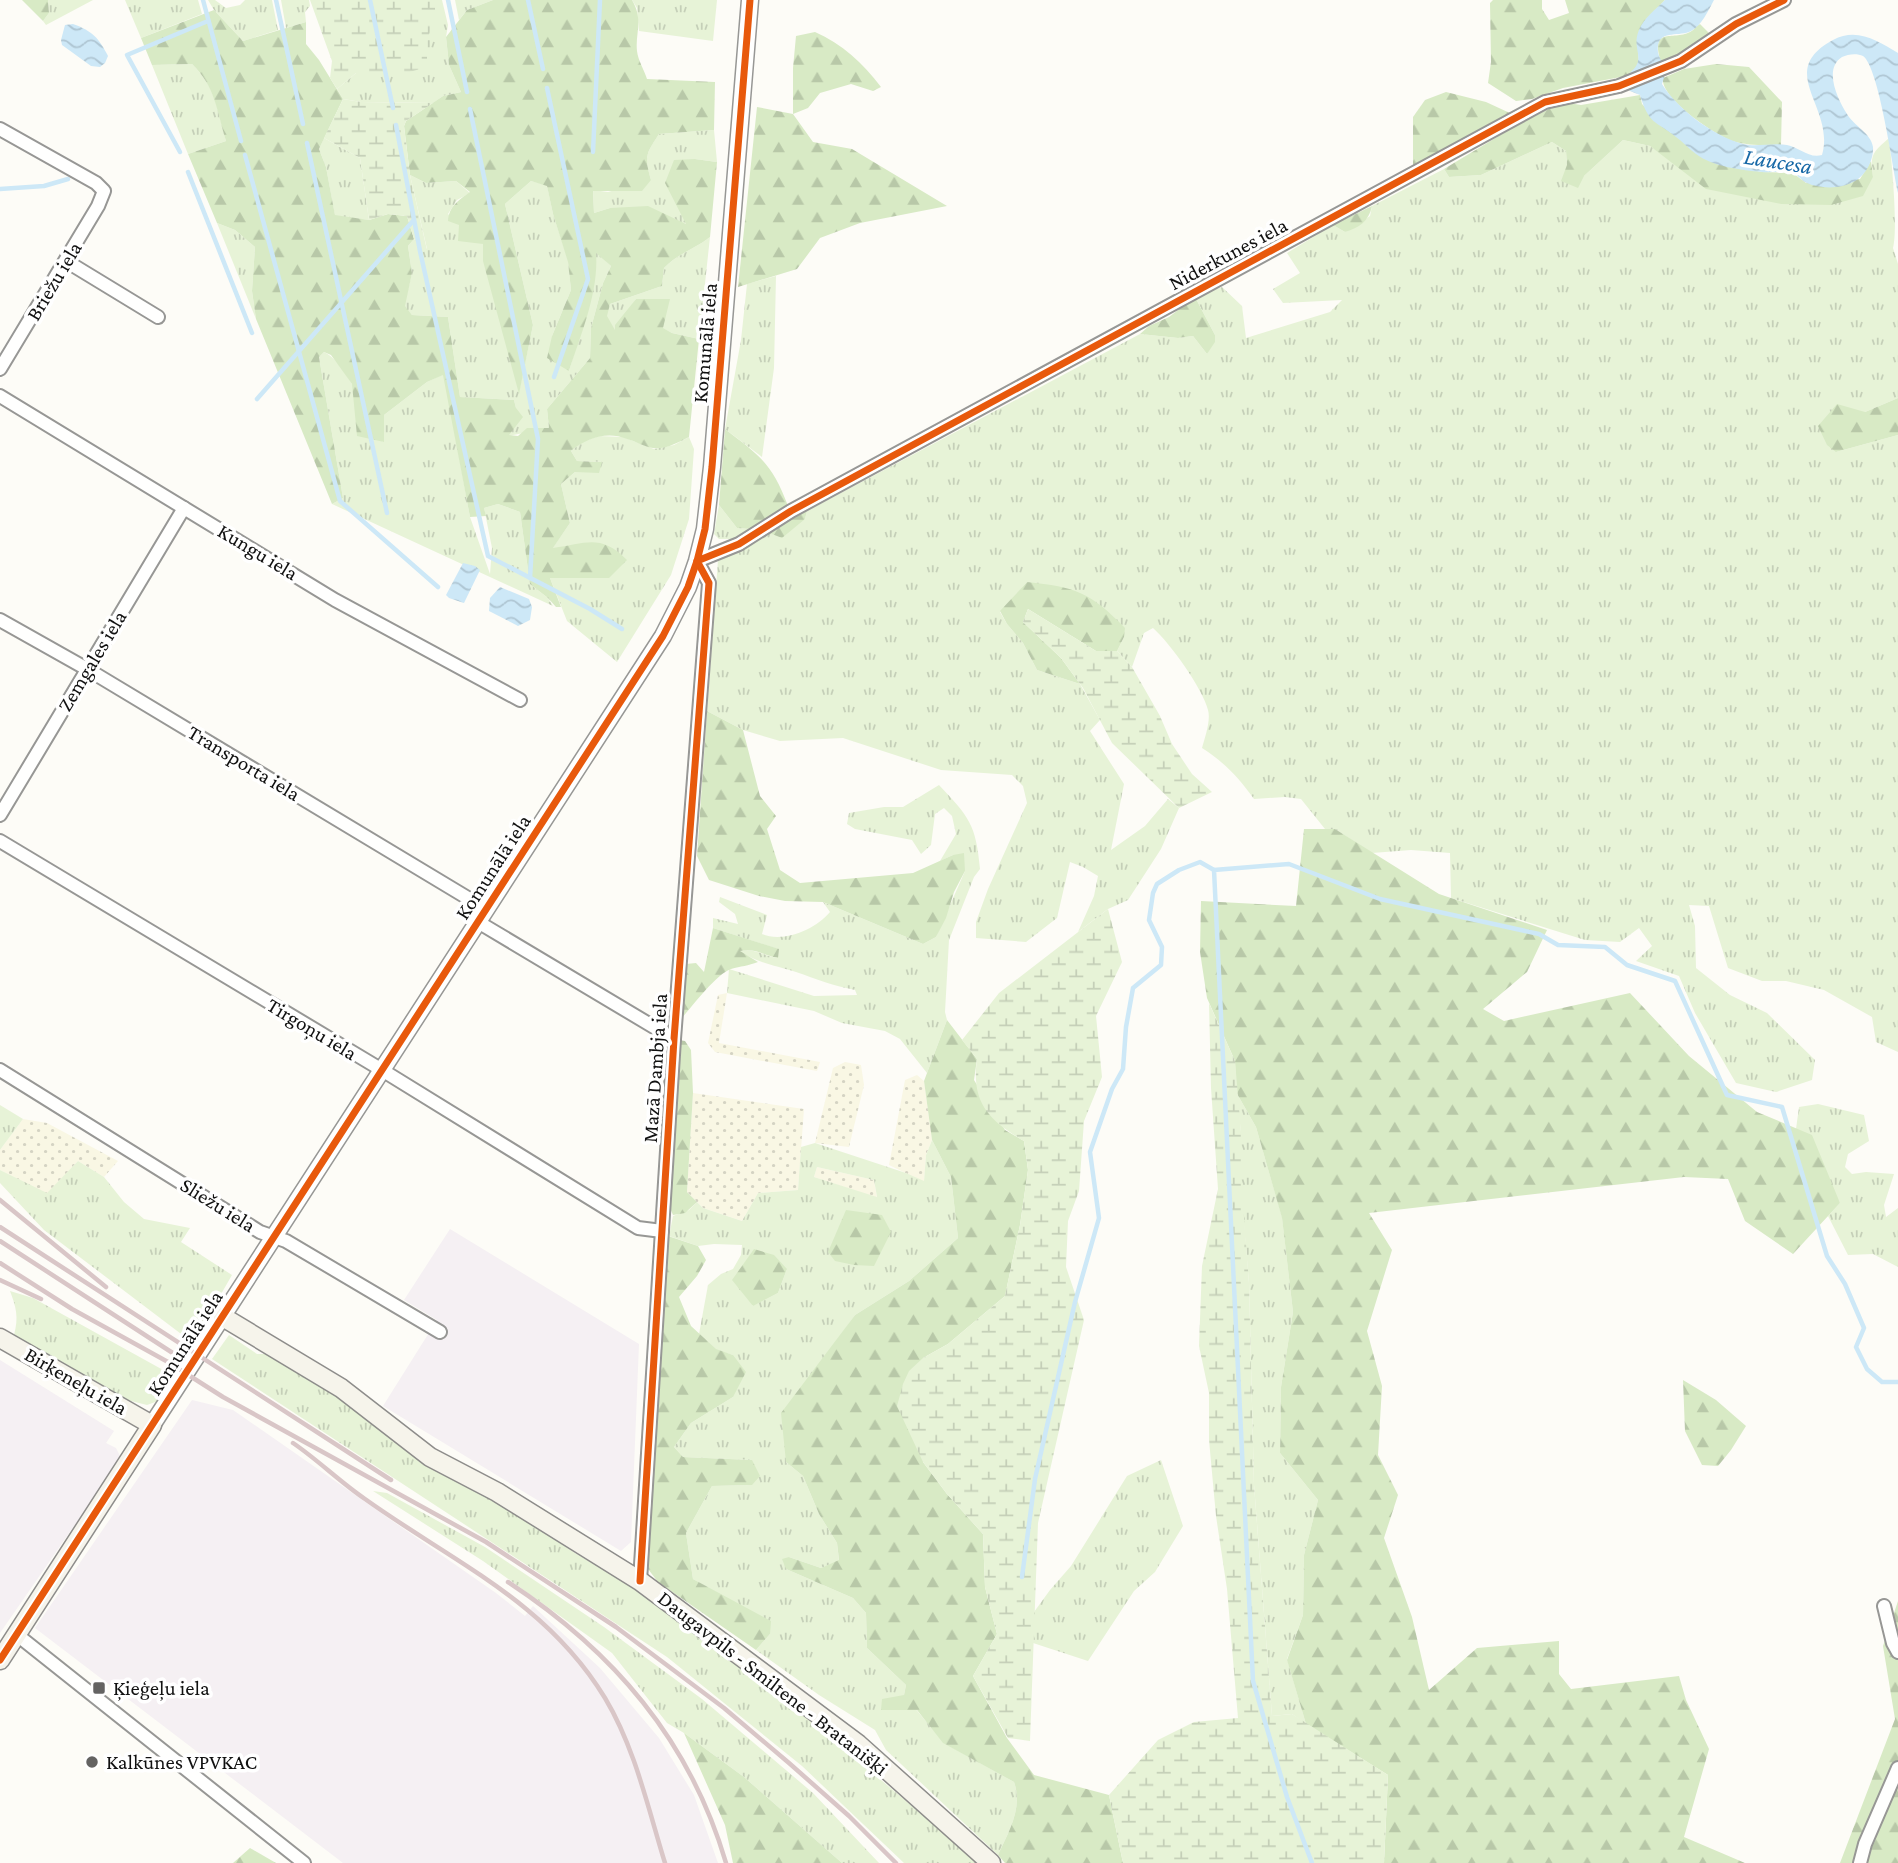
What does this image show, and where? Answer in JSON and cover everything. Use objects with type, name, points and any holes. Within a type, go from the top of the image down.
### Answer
[{"type":"main road","name":"Daugavpils - Smiltene - Bratanišķi","points":[[223,1317],[341,1388],[430,1457],[497,1492],[640,1581],[858,1744],[992,1863]]},
{"type":"main road","name":"Birķeneļu iela","points":[[0,1338],[152,1425]]},
{"type":"main road","name":"Komunālā iela","points":[[0,1660],[152,1425]]},
{"type":"street","name":"Komunālā iela","points":[[152,1425],[663,636],[688,587],[705,529],[712,467],[750,0]]},
{"type":"street","name":"Niderkunes iela","points":[[697,561],[739,544],[791,511],[1545,102],[1619,86],[1669,66],[1698,51],[1751,16],[1784,0]]},
{"type":"street","name":"Briežu iela","points":[[0,129],[96,183],[104,191],[66,261],[0,369]]},
{"type":"street","points":[[66,261],[158,317]]},
{"type":"street","name":"Kungu iela","points":[[0,396],[335,600],[520,699]]},
{"type":"street","name":"Zemgales iela","points":[[0,815],[184,508]]},
{"type":"street","name":"Mazā Dambja iela","points":[[640,1581],[674,1039],[709,583],[697,561]]},
{"type":"street","name":"Transporta iela","points":[[0,620],[87,669],[482,915],[674,1039]]},
{"type":"street","name":"Tirgoņu iela","points":[[0,841],[638,1227],[662,1231]]},
{"type":"street","name":"Sliežu iela","points":[[0,1070],[260,1232],[286,1241],[440,1332]]},
{"type":"street","points":[[1884,1606],[1893,1643],[1898,1652]]},
{"type":"street","points":[[16,1634],[304,1863]]},
{"type":"street","points":[[1860,1863],[1865,1844],[1898,1768]]},
{"type":"shaded area","points":[[727,993],[719,1043],[820,1062],[817,1071],[715,1052],[708,1043],[718,995]]},
{"type":"shaded area","points":[[845,1062],[861,1065],[864,1085],[849,1147],[815,1143],[833,1068]]},
{"type":"shaded area","points":[[917,1075],[924,1081],[932,1140],[926,1155],[924,1182],[889,1165],[905,1080]]},
{"type":"shaded area","points":[[693,1093],[804,1109],[798,1190],[758,1193],[742,1221],[703,1208],[687,1192]]},
{"type":"shaded area","points":[[23,1119],[47,1123],[118,1161],[104,1177],[78,1161],[47,1194],[0,1170],[0,1150]]},
{"type":"shaded area","points":[[817,1167],[874,1180],[877,1198],[814,1177]]},
{"type":"shaded area","points":[[450,1229],[639,1344],[631,1542],[621,1551],[383,1406],[437,1320],[404,1300]]},
{"type":"shaded area","points":[[0,1360],[114,1431],[106,1443],[116,1448],[121,1458],[0,1633]]},
{"type":"shaded area","points":[[192,1400],[233,1410],[525,1616],[533,1606],[600,1668],[659,1738],[694,1795],[718,1863],[343,1863],[35,1628]]},
{"type":"green space","points":[[22,0],[48,0],[49,13],[43,21]]},
{"type":"green space","points":[[48,0],[93,0],[46,25],[43,21],[49,13]]},
{"type":"green space","points":[[125,0],[198,0],[202,14],[141,38]]},
{"type":"green space","points":[[208,0],[215,0],[226,8],[240,5],[245,0],[272,0],[278,30],[243,41]]},
{"type":"green space","points":[[281,0],[309,0],[310,6],[305,12],[306,22],[286,28]]},
{"type":"green space","points":[[310,0],[435,0],[435,15],[427,41],[427,67],[406,73],[356,73],[337,89],[330,78],[332,61]]},
{"type":"green space","points":[[435,0],[442,0],[448,25],[446,37],[449,65],[461,92],[443,96],[433,103],[361,102],[343,99],[337,89],[356,73],[406,73],[426,38]]},
{"type":"green space","points":[[455,0],[493,0],[467,10],[459,20]]},
{"type":"green space","points":[[493,0],[632,0],[638,14],[638,54],[647,79],[715,82],[714,130],[659,134],[648,156],[647,166],[651,180],[642,191],[593,191],[594,213],[610,208],[648,206],[686,224],[665,183],[674,160],[717,162],[710,237],[664,268],[662,286],[610,304],[607,316],[615,330],[615,325],[636,299],[670,299],[663,328],[672,333],[699,339],[689,437],[658,448],[620,437],[605,436],[590,439],[571,451],[577,461],[602,462],[599,473],[575,472],[561,484],[570,523],[553,548],[600,543],[609,546],[627,560],[609,578],[550,578],[561,607],[556,607],[530,584],[520,512],[498,504],[484,508],[486,516],[470,517],[443,375],[427,382],[384,415],[384,442],[357,436],[352,384],[331,355],[324,352],[319,357],[343,498],[332,504],[256,319],[252,291],[255,247],[235,230],[217,223],[188,154],[226,141],[210,90],[192,64],[152,65],[141,38],[214,10],[243,41],[306,22],[306,44],[343,99],[319,149],[326,167],[335,215],[369,220],[388,214],[407,216],[414,239],[408,246],[412,273],[405,306],[412,315],[448,317],[460,397],[514,400],[523,417],[509,435],[518,436],[527,428],[549,428],[547,409],[590,358],[591,328],[603,283],[611,266],[596,253],[592,298],[569,371],[547,358],[552,336],[571,290],[568,262],[547,186],[531,181],[505,204],[533,325],[519,394],[483,261],[483,244],[458,241],[459,225],[448,221],[452,207],[470,192],[456,181],[426,183],[410,175],[404,126],[406,121],[443,96],[461,92],[449,65],[446,37],[467,10]]},
{"type":"green space","points":[[632,0],[717,0],[713,41],[639,31],[637,8]]},
{"type":"green space","points":[[1493,0],[1542,0],[1542,9],[1549,20],[1569,13],[1565,0],[1665,0],[1650,16],[1637,38],[1639,62],[1636,69],[1626,76],[1563,88],[1532,99],[1516,101],[1488,83],[1491,62],[1490,3]]},
{"type":"green space","points":[[1700,24],[1709,33],[1695,47],[1665,65],[1661,62],[1658,43],[1661,39],[1690,32]]},
{"type":"green space","points":[[815,32],[834,42],[859,62],[881,87],[873,91],[851,84],[820,93],[808,108],[793,114],[796,36]]},
{"type":"green space","points":[[192,64],[211,90],[226,141],[188,154],[152,65]]},
{"type":"green space","points":[[1716,64],[1749,67],[1782,102],[1781,145],[1744,144],[1724,137],[1679,105],[1664,86],[1663,78],[1684,69]]},
{"type":"green space","points":[[1446,92],[1486,102],[1512,114],[1413,165],[1413,117],[1425,100]]},
{"type":"green space","points":[[1640,95],[1642,104],[1670,132],[1712,162],[1762,172],[1793,173],[1806,183],[1860,179],[1871,161],[1873,177],[1863,196],[1831,205],[1781,204],[1706,189],[1650,146],[1623,140],[1584,176],[1578,188],[1561,181],[1567,165],[1566,151],[1552,142],[1481,175],[1449,177],[1444,169],[1562,102],[1581,105]]},
{"type":"green space","points":[[343,99],[361,102],[433,103],[406,121],[404,126],[410,175],[427,250],[414,239],[407,216],[388,214],[369,220],[360,158],[324,138]]},
{"type":"green space","points":[[757,107],[793,114],[813,142],[852,149],[947,206],[860,223],[820,238],[797,269],[738,287]]},
{"type":"green space","points":[[714,130],[717,162],[695,159],[687,224],[610,208],[594,213],[593,190],[608,192],[651,180],[647,166],[648,156],[659,134]]},
{"type":"green space","points":[[324,138],[360,158],[369,220],[335,216],[326,167],[319,149]]},
{"type":"green space","points":[[1889,138],[1895,211],[1893,248],[1898,264],[1898,398],[1865,412],[1836,452],[1898,435],[1898,1052],[1876,1042],[1872,1017],[1824,990],[1786,981],[1762,981],[1728,968],[1709,906],[1689,905],[1695,926],[1696,968],[1730,995],[1767,1013],[1815,1060],[1812,1080],[1776,1092],[1736,1083],[1695,1013],[1679,976],[1636,961],[1652,946],[1639,928],[1620,942],[1585,940],[1451,898],[1450,853],[1411,850],[1372,853],[1335,829],[1325,829],[1301,799],[1254,799],[1231,771],[1202,748],[1209,719],[1205,701],[1185,667],[1153,628],[1144,633],[1132,667],[1117,651],[1124,637],[1027,582],[1000,612],[1023,643],[1037,670],[1080,684],[1100,720],[1090,731],[1124,784],[1111,850],[1145,826],[1168,799],[1179,808],[1161,849],[1128,900],[1108,909],[1078,932],[1094,896],[1098,876],[1070,862],[1057,918],[1026,942],[976,938],[976,922],[988,889],[1027,803],[1023,786],[1012,775],[941,770],[843,738],[780,741],[743,730],[707,711],[718,560],[767,532],[805,519],[807,511],[1140,334],[1178,338],[1193,336],[1207,354],[1215,335],[1195,297],[1222,287],[1242,306],[1246,338],[1330,312],[1342,300],[1283,303],[1273,289],[1300,273],[1287,253],[1333,225],[1345,232],[1370,216],[1372,206],[1444,169],[1449,177],[1481,175],[1552,142],[1566,151],[1567,165],[1584,176],[1623,140],[1650,146],[1674,162],[1781,204],[1805,203],[1873,177],[1873,154]]},
{"type":"green space","points":[[410,175],[426,183],[456,181],[470,193],[457,200],[448,214],[483,244],[519,392],[533,325],[505,204],[531,181],[547,185],[568,260],[571,290],[552,336],[569,371],[593,288],[596,252],[611,266],[603,283],[591,328],[590,358],[547,409],[549,428],[508,436],[516,408],[514,400],[460,397],[448,317],[412,315],[404,306],[412,273],[408,246],[414,239],[427,249]]},
{"type":"green space","points":[[1372,206],[1366,220],[1355,228],[1345,232],[1333,225]]},
{"type":"green space","points":[[217,223],[235,230],[255,247],[252,291],[256,319]]},
{"type":"green space","points":[[710,237],[699,339],[662,328],[669,299],[636,299],[615,331],[606,316],[610,304],[662,286],[664,268]]},
{"type":"green space","points":[[776,276],[774,368],[762,457],[725,429],[741,340],[747,284]]},
{"type":"green space","points":[[1195,297],[1215,335],[1215,342],[1207,354],[1193,336],[1178,338],[1140,334],[1149,326],[1169,317]]},
{"type":"green space","points":[[324,352],[341,367],[349,379],[383,442],[384,415],[427,382],[444,374],[470,517],[490,574],[492,548],[484,508],[498,504],[520,512],[530,584],[548,598],[553,606],[332,504],[343,498],[319,357]]},
{"type":"green space","points":[[1898,398],[1898,435],[1836,452],[1827,445],[1818,426],[1837,404],[1865,412]]},
{"type":"green space","points":[[725,429],[764,462],[788,506],[750,529],[737,528],[719,505]]},
{"type":"green space","points":[[599,436],[623,437],[654,449],[674,445],[689,437],[694,449],[689,519],[671,575],[617,662],[567,621],[550,578],[609,578],[552,549],[570,523],[561,484],[575,472],[602,462],[577,461],[571,451],[582,442]]},
{"type":"green space","points":[[719,505],[737,528],[750,529],[736,539],[719,539],[714,534]]},
{"type":"green space","points":[[807,511],[805,519],[782,538],[767,532]]},
{"type":"green space","points":[[1027,582],[1058,586],[1081,593],[1102,606],[1125,628],[1117,651],[1096,651],[1028,609],[1023,622],[1061,658],[1080,684],[1037,670],[1023,643],[1000,611]]},
{"type":"green space","points":[[1028,609],[1096,651],[1117,651],[1132,667],[1160,716],[1172,744],[1192,774],[1212,792],[1179,808],[1112,743],[1083,688],[1061,658],[1023,622]]},
{"type":"green space","points":[[707,711],[743,730],[760,796],[776,816],[767,829],[780,870],[800,883],[913,873],[953,855],[964,853],[965,871],[936,937],[923,944],[823,902],[785,901],[759,896],[709,880],[697,856]]},
{"type":"green space","points":[[939,785],[958,805],[969,822],[976,841],[980,869],[974,877],[949,940],[945,1012],[947,1020],[927,1073],[900,1039],[885,1031],[842,1023],[814,1011],[727,993],[729,969],[814,996],[857,995],[855,990],[760,962],[739,951],[754,951],[777,958],[778,949],[713,928],[713,918],[738,924],[735,914],[719,902],[720,897],[767,915],[762,934],[770,936],[789,936],[816,924],[830,912],[823,902],[923,944],[936,937],[965,871],[953,855],[940,861],[956,834],[952,816],[944,808],[935,814],[931,845],[921,854],[912,840],[855,829],[847,824],[849,813],[903,807]]},
{"type":"green space","points":[[1304,829],[1335,829],[1439,894],[1547,930],[1527,972],[1483,1009],[1504,1021],[1630,993],[1689,1056],[1757,1112],[1812,1135],[1840,1203],[1793,1254],[1745,1221],[1728,1179],[1684,1177],[1369,1213],[1392,1250],[1367,1331],[1382,1386],[1378,1455],[1398,1495],[1384,1538],[1412,1617],[1429,1690],[1477,1648],[1559,1641],[1559,1674],[1571,1689],[1679,1676],[1686,1700],[1709,1749],[1684,1837],[1745,1863],[1384,1863],[1388,1775],[1306,1724],[1287,1660],[1303,1615],[1304,1555],[1318,1500],[1280,1453],[1281,1387],[1293,1312],[1282,1218],[1256,1127],[1236,1092],[1235,1061],[1207,998],[1200,952],[1201,901],[1296,906]]},
{"type":"green space","points":[[1108,909],[1122,962],[1096,1016],[1102,1077],[1084,1121],[1079,1191],[1068,1221],[1066,1267],[1084,1320],[1038,1523],[1030,1741],[1008,1738],[973,1676],[997,1634],[985,1587],[983,1534],[923,1462],[897,1406],[909,1371],[923,1358],[948,1344],[1005,1296],[1020,1225],[1028,1170],[1024,1141],[1001,1125],[985,1108],[977,1087],[977,1059],[962,1040],[999,993]]},
{"type":"green space","points":[[713,928],[779,949],[778,958],[755,951],[740,951],[758,962],[725,972],[680,1020],[686,964],[696,963],[704,972]]},
{"type":"green space","points":[[1209,1003],[1235,1061],[1249,1283],[1254,1485],[1272,1716],[1292,1714],[1388,1775],[1384,1863],[1123,1863],[1109,1795],[1158,1740],[1194,1722],[1238,1718],[1227,1589],[1216,1516],[1209,1440],[1209,1393],[1199,1346],[1202,1266],[1218,1189],[1211,1088]]},
{"type":"green space","points":[[947,1020],[977,1059],[974,1080],[1005,1130],[1024,1141],[1028,1170],[1005,1296],[948,1344],[923,1358],[923,1462],[983,1534],[985,1587],[997,1634],[973,1676],[1007,1738],[1034,1775],[1109,1795],[1123,1863],[1005,1863],[998,1855],[1016,1810],[1014,1782],[943,1743],[917,1710],[881,1710],[882,1699],[904,1695],[906,1685],[867,1648],[866,1613],[853,1598],[786,1569],[782,1559],[789,1557],[821,1568],[839,1560],[837,1543],[819,1514],[803,1476],[786,1462],[781,1413],[855,1315],[909,1281],[958,1238],[951,1177],[932,1140],[924,1081]]},
{"type":"green space","points":[[679,1040],[685,1041],[691,1050],[693,1093],[687,1192],[697,1202],[685,1213],[673,1215],[670,1208]]},
{"type":"green space","points":[[1236,1092],[1256,1127],[1282,1217],[1293,1312],[1281,1387],[1280,1453],[1318,1500],[1304,1555],[1303,1615],[1287,1659],[1306,1724],[1292,1714],[1272,1716],[1254,1485],[1249,1283],[1241,1190],[1241,1132]]},
{"type":"green space","points":[[1818,1104],[1864,1115],[1869,1141],[1848,1154],[1845,1167],[1852,1174],[1894,1174],[1884,1205],[1886,1217],[1898,1208],[1898,1267],[1873,1254],[1848,1255],[1828,1216],[1840,1203],[1796,1129],[1799,1107]]},
{"type":"green space","points":[[0,1105],[23,1119],[0,1150]]},
{"type":"green space","points":[[932,1140],[951,1177],[958,1238],[909,1281],[855,1315],[830,1350],[786,1462],[803,1476],[819,1514],[837,1543],[839,1561],[821,1568],[789,1557],[786,1569],[853,1598],[866,1613],[867,1648],[906,1685],[904,1695],[944,1743],[1014,1782],[1016,1810],[998,1855],[886,1750],[875,1730],[819,1695],[756,1650],[770,1634],[730,1600],[693,1579],[686,1533],[712,1486],[751,1485],[752,1460],[683,1457],[674,1447],[691,1423],[733,1397],[733,1355],[716,1350],[699,1334],[708,1285],[721,1274],[733,1269],[741,1255],[742,1245],[698,1246],[669,1236],[673,1216],[689,1210],[697,1202],[703,1208],[742,1221],[758,1193],[798,1190],[801,1147],[815,1143],[924,1181],[926,1155]],"holes":[[[817,1167],[874,1180],[877,1197],[814,1177]],[[787,1269],[778,1293],[752,1306]]]},
{"type":"green space","points":[[78,1161],[104,1177],[124,1202],[144,1219],[190,1228],[181,1242],[232,1275],[193,1343],[44,1230],[0,1183],[0,1170],[47,1193]]},
{"type":"green space","points":[[846,1210],[882,1215],[891,1232],[874,1266],[835,1261],[828,1252]]},
{"type":"green space","points":[[665,1235],[698,1246],[706,1260],[697,1276],[679,1297],[691,1326],[716,1349],[733,1355],[746,1372],[733,1397],[691,1423],[674,1447],[683,1457],[752,1460],[760,1476],[752,1485],[712,1486],[686,1533],[693,1579],[771,1621],[770,1634],[756,1650],[658,1582],[648,1569]]},
{"type":"green space","points":[[754,1249],[774,1255],[787,1269],[778,1293],[753,1306],[732,1280]]},
{"type":"green space","points":[[10,1291],[33,1298],[174,1376],[158,1401],[147,1405],[119,1398],[14,1335],[16,1312]]},
{"type":"green space","points":[[229,1335],[257,1354],[268,1354],[352,1405],[575,1553],[630,1586],[813,1723],[980,1863],[904,1863],[802,1766],[667,1657],[212,1359]]},
{"type":"green space","points":[[1683,1380],[1716,1400],[1746,1426],[1718,1466],[1702,1465],[1685,1431]]},
{"type":"green space","points":[[1161,1460],[1183,1526],[1155,1572],[1134,1591],[1088,1661],[1033,1643],[1034,1612],[1071,1566],[1127,1476]]},
{"type":"green space","points":[[373,1491],[387,1493],[485,1547],[604,1627],[702,1699],[813,1793],[879,1863],[842,1863],[744,1777],[667,1723],[612,1653],[483,1561]]},
{"type":"green space","points":[[1898,1601],[1898,1863],[1840,1863],[1895,1719],[1883,1646]]},
{"type":"green space","points":[[684,1733],[744,1777],[842,1863],[733,1863],[725,1825]]},
{"type":"green space","points":[[250,1848],[276,1863],[233,1863]]},
{"type":"water","name":"Laucesa","points":[[1665,0],[1714,0],[1695,28],[1687,33],[1663,37],[1660,40],[1658,53],[1666,71],[1662,84],[1678,104],[1712,131],[1749,145],[1787,145],[1808,154],[1822,155],[1824,138],[1821,121],[1807,78],[1808,65],[1816,52],[1842,36],[1859,35],[1898,53],[1898,193],[1875,79],[1869,64],[1861,55],[1842,57],[1833,69],[1834,85],[1840,101],[1850,118],[1872,142],[1873,147],[1868,168],[1857,180],[1848,184],[1837,187],[1818,186],[1790,173],[1719,165],[1696,154],[1654,121],[1646,112],[1640,95],[1626,86],[1626,76],[1637,65],[1637,37],[1641,26]]},
{"type":"water","points":[[73,24],[90,32],[101,44],[108,56],[100,67],[91,66],[62,45],[65,25]]},
{"type":"water","points":[[463,563],[480,570],[464,603],[446,595]]},
{"type":"water","points":[[500,587],[529,599],[532,607],[530,620],[518,626],[489,611],[490,598]]},
{"type":"waterway","points":[[203,0],[241,141]]},
{"type":"waterway","points":[[276,0],[303,124]]},
{"type":"waterway","points":[[370,0],[393,108]]},
{"type":"waterway","points":[[448,0],[467,92]]},
{"type":"waterway","points":[[528,0],[543,69]]},
{"type":"waterway","points":[[593,152],[600,0]]},
{"type":"waterway","points":[[180,152],[127,55],[208,21]]},
{"type":"waterway","points":[[547,88],[588,279],[554,377]]},
{"type":"waterway","points":[[470,109],[538,439],[530,578]]},
{"type":"waterway","points":[[396,125],[420,251],[488,556],[590,609],[622,629]]},
{"type":"waterway","points":[[307,143],[387,513]]},
{"type":"waterway","points":[[245,155],[340,501],[438,587]]},
{"type":"waterway","points":[[188,172],[252,333]]},
{"type":"waterway","points":[[0,189],[44,186],[68,179]]},
{"type":"waterway","points":[[257,399],[413,221]]},
{"type":"waterway","points":[[1022,1577],[1035,1479],[1075,1302],[1099,1218],[1090,1152],[1112,1089],[1123,1069],[1126,1027],[1133,988],[1161,965],[1162,947],[1149,920],[1153,893],[1157,884],[1179,870],[1200,862],[1214,870]]},
{"type":"waterway","points":[[1312,1863],[1287,1797],[1253,1681],[1214,870],[1289,864],[1380,899],[1539,934],[1558,945],[1605,947],[1627,965],[1675,981],[1727,1095],[1782,1107],[1827,1256],[1845,1284],[1864,1328],[1856,1347],[1867,1369],[1882,1382],[1898,1382]]},
{"type":"railway","points":[[0,1200],[106,1287]]},
{"type":"railway","points":[[0,1227],[391,1480]]},
{"type":"railway","points":[[0,1241],[182,1359]]},
{"type":"railway","points":[[0,1263],[72,1309],[168,1362],[223,1397],[486,1542],[616,1627],[724,1708],[849,1816],[896,1863]]},
{"type":"railway","points":[[0,1280],[41,1299]]},
{"type":"railway","points":[[293,1443],[365,1499],[464,1564],[526,1609],[555,1635],[581,1664],[605,1698],[625,1737],[665,1863]]},
{"type":"railway","points":[[508,1582],[581,1638],[614,1669],[643,1702],[692,1777],[711,1818],[726,1863]]},
{"type":"cycle path","points":[[0,1660],[663,636],[688,587],[705,529],[712,467],[750,0]]},
{"type":"cycle path","points":[[640,1581],[674,1039],[709,583],[697,561],[739,544],[791,511],[1545,102],[1619,86],[1681,61],[1736,24],[1784,0]]},
{"type":"place","name":"Ķieģeļu iela","points":[[99,1688]]},
{"type":"place","name":"Kalkūnes VPVKAC","points":[[92,1762]]}]
